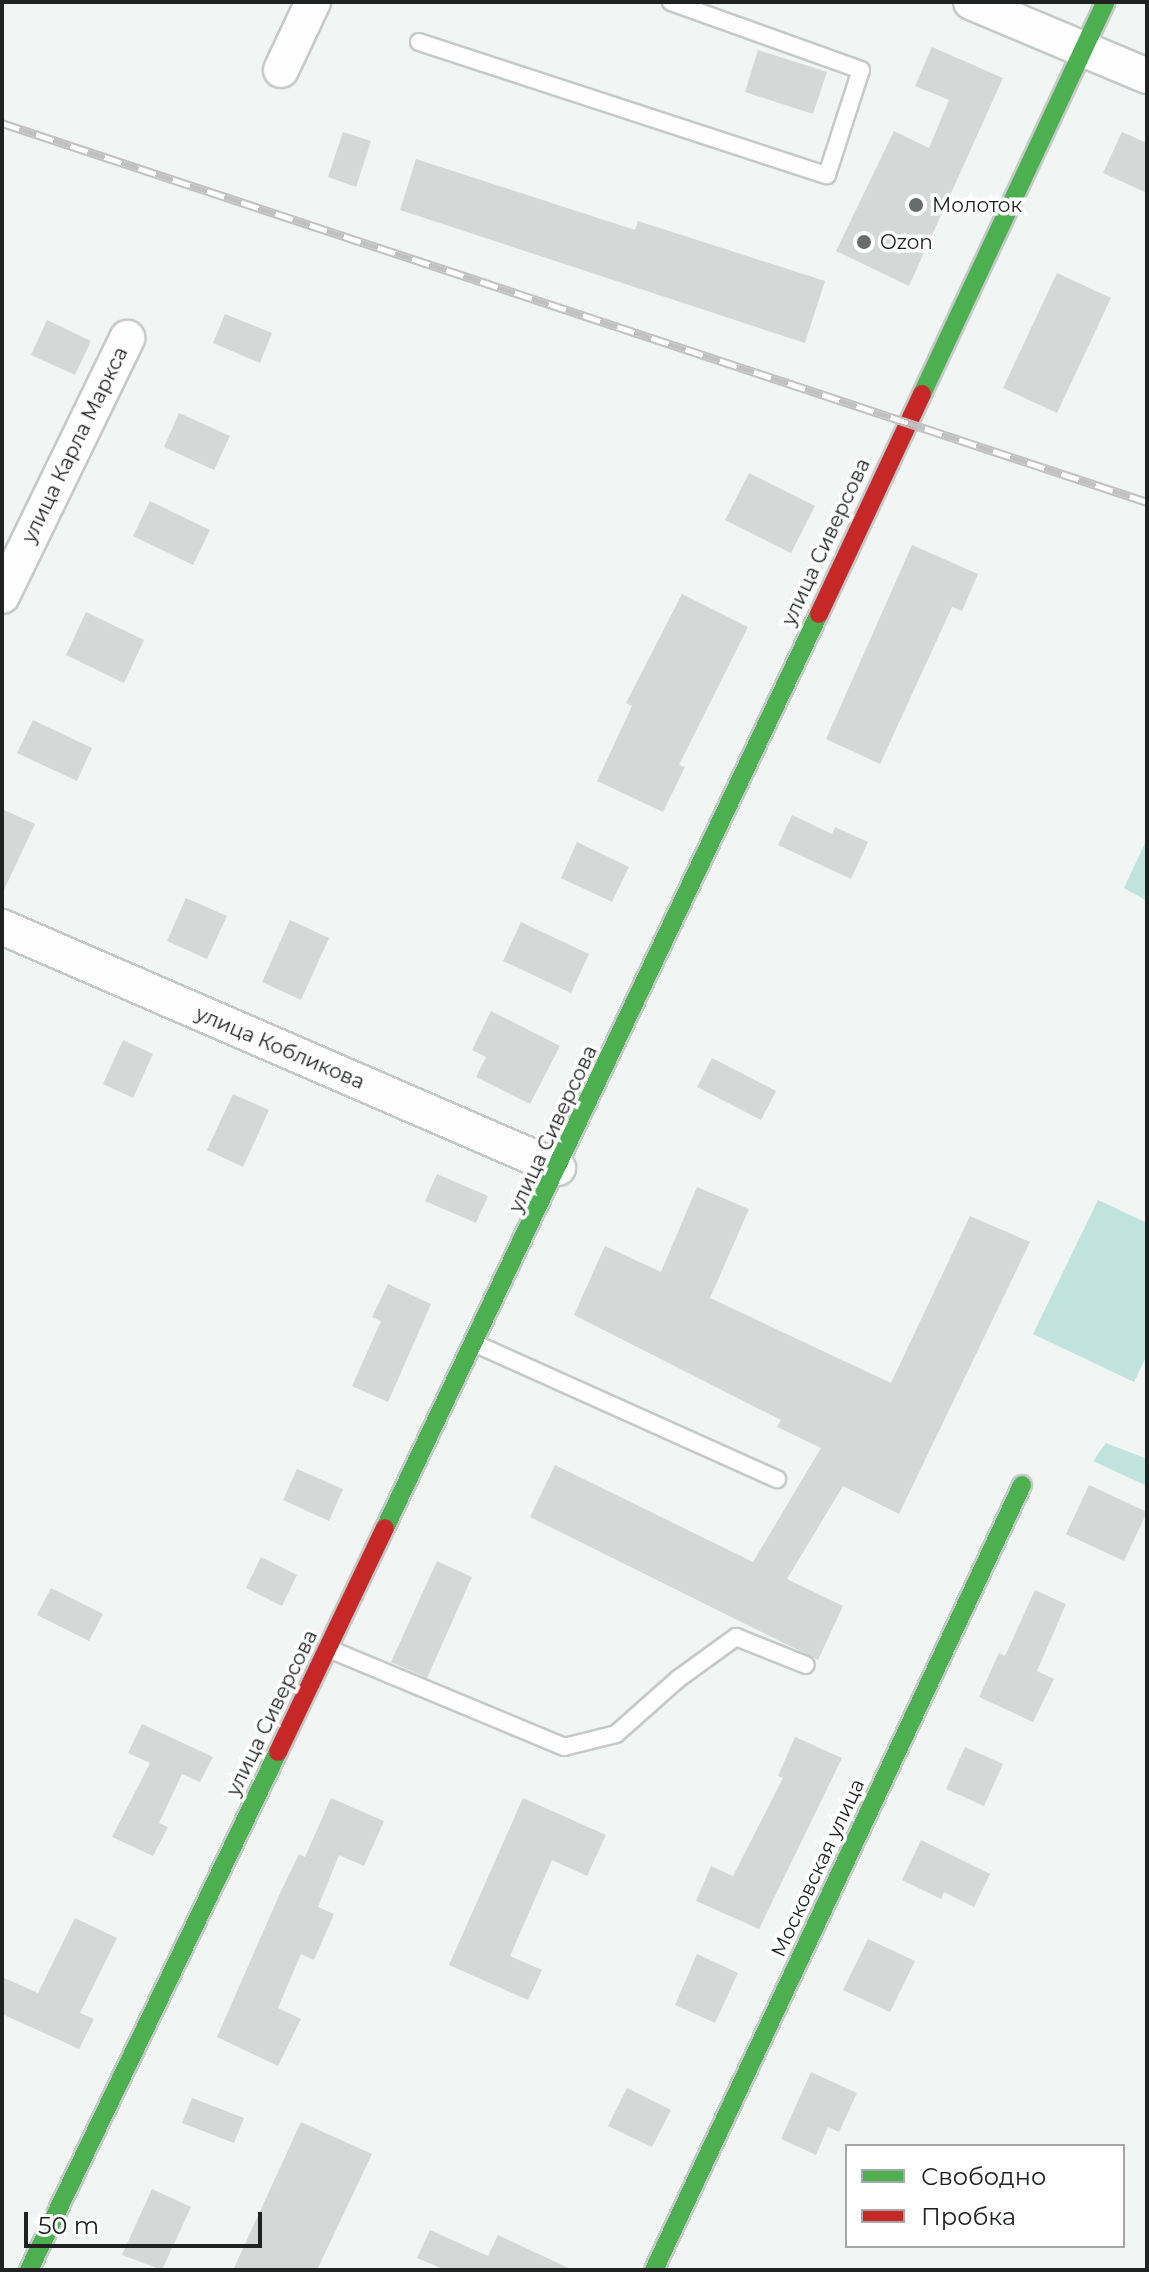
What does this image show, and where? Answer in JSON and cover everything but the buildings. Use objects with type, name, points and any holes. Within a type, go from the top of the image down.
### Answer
[{"type":"street","points":[[281,70],[313,2]]},
{"type":"street","points":[[971,2],[1085,46],[1147,76]]},
{"type":"street","name":"улица Сиверсова","points":[[29,2270],[558,1168],[1106,2]]},
{"type":"street","name":"улица Карла Маркса","points":[[2,596],[127,338]]},
{"type":"street","name":"улица Кобликова","points":[[2,927],[558,1168]]},
{"type":"street","name":"Московская улица","points":[[654,2270],[1022,1485]]},
{"type":"lane","points":[[419,42],[827,175],[861,70],[671,2]]},
{"type":"lane","points":[[474,1343],[777,1479]]},
{"type":"lane","points":[[327,1648],[564,1747],[616,1734],[678,1679],[736,1637],[806,1665]]},
{"type":"green space","points":[[1147,842],[1147,901],[1124,888]]},
{"type":"green space","points":[[1098,1200],[1147,1223],[1147,1355],[1134,1382],[1033,1334]]},
{"type":"green space","points":[[1106,1443],[1147,1459],[1147,1486],[1093,1461]]},
{"type":"railway","points":[[2,123],[1147,502]]},
{"type":"traffic: fast","points":[[922,394],[1106,2]]},
{"type":"traffic: fast","points":[[385,1528],[819,614]]},
{"type":"traffic: fast","points":[[654,2270],[1022,1485]]},
{"type":"traffic: fast","points":[[29,2270],[278,1752]]},
{"type":"traffic: jam","points":[[819,614],[922,394]]},
{"type":"traffic: jam","points":[[278,1752],[385,1528]]},
{"type":"place","name":"Молоток","points":[[916,205]]},
{"type":"place","name":"Ozon","points":[[864,242]]}]
